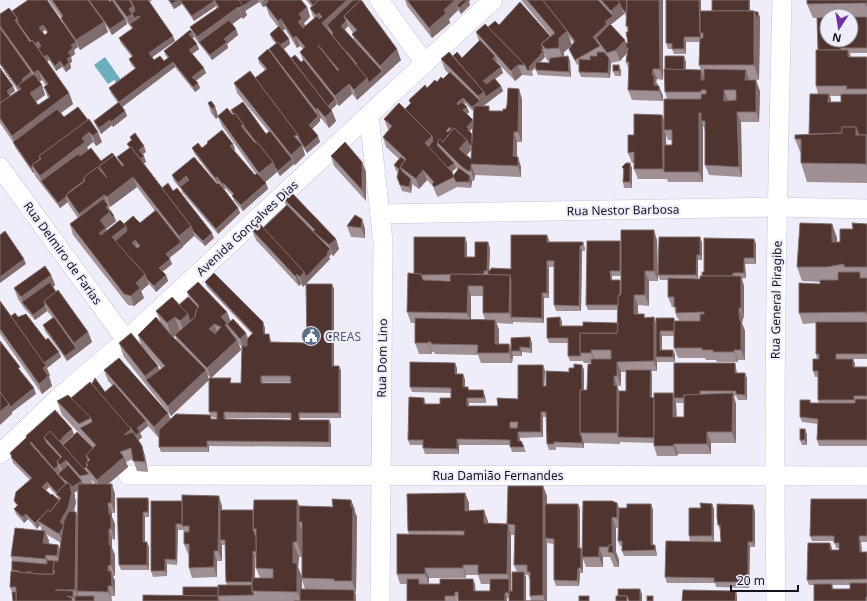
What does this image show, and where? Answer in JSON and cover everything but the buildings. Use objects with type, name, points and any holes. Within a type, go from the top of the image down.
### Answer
[{"type":"street","points":[[379,0],[424,62]]},
{"type":"street","name":"Avenida Gonçalves Dias","points":[[0,454],[58,398],[126,340],[368,116],[424,62],[493,0]]},
{"type":"street","name":"Rua General Piragibe","points":[[776,601],[774,476],[777,207],[782,0]]},
{"type":"street","name":"Rua Dom Lino","points":[[368,116],[383,242],[380,601]]},
{"type":"street","name":"Rua Delmiro de Farias","points":[[0,167],[126,340]]},
{"type":"street","name":"Rua Nestor Barbosa","points":[[380,214],[777,207],[867,209]]},
{"type":"street","name":"Rua Damião Fernandes","points":[[128,475],[867,476]]},
{"type":"water","points":[[105,57],[121,80],[117,83],[114,80],[108,84],[94,65]]},
{"type":"place","name":"CREAS","points":[[311,336]]}]
